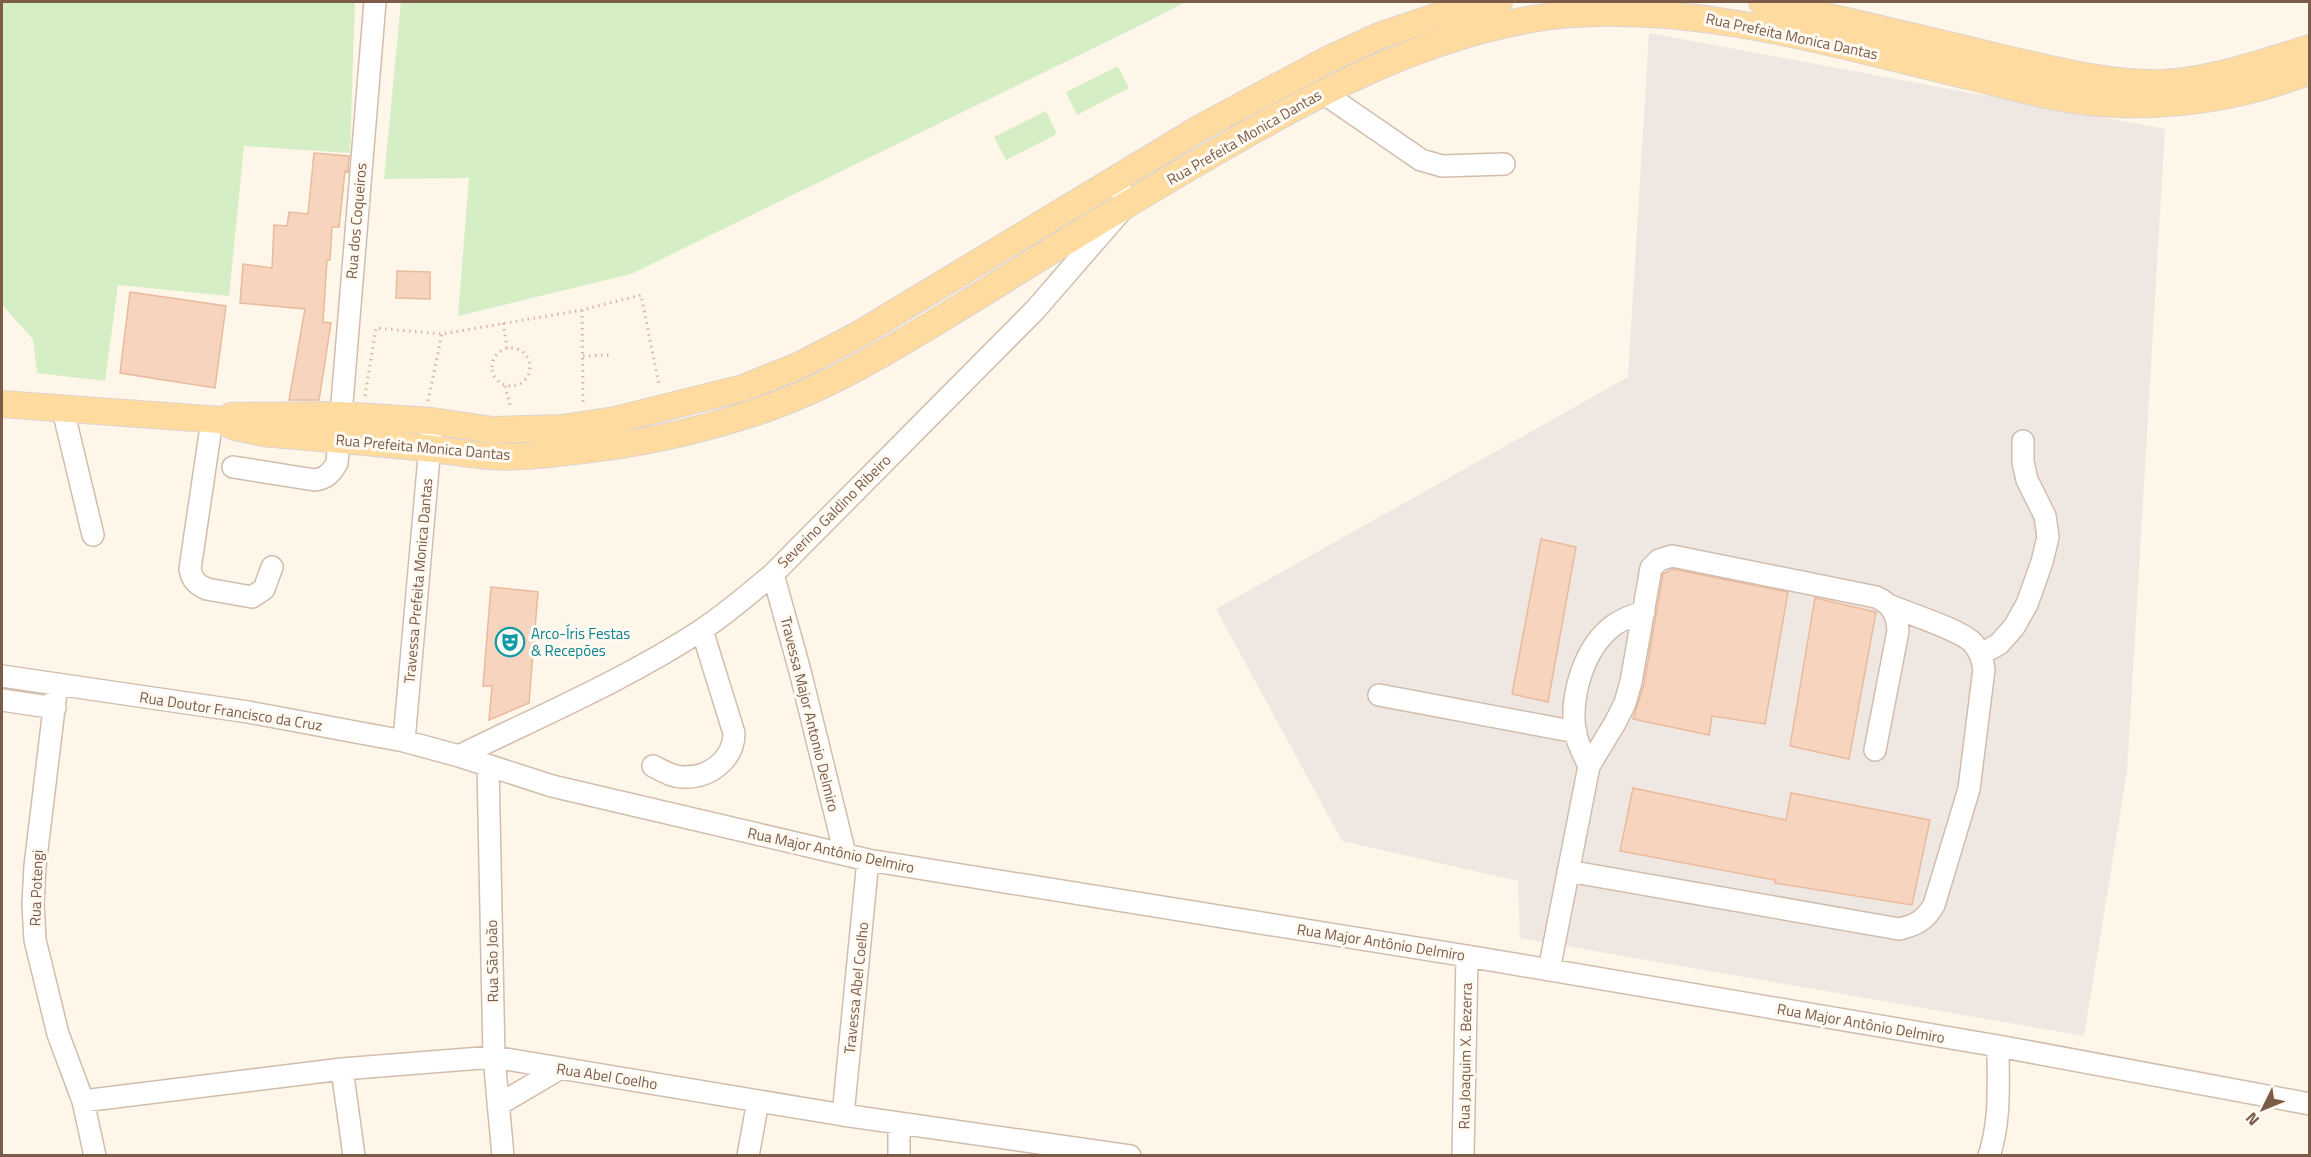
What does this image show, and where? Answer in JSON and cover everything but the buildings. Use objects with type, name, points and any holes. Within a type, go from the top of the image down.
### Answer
[{"type":"main road","name":"Rua Prefeita Monica Dantas","points":[[339,427],[429,415],[493,429],[562,428],[615,420],[743,388],[798,366],[858,335],[1202,127],[1327,60],[1379,36],[1428,19],[1499,2]]},
{"type":"main road","name":"Rua Prefeita Monica Dantas","points":[[1762,2],[2041,67],[2137,83],[2202,78],[2240,70],[2310,48]]},
{"type":"main road","name":"Rua Prefeita Monica Dantas","points":[[2,404],[216,420],[238,415],[339,427],[429,448],[492,456],[543,455],[610,448],[688,432],[750,414],[804,394],[870,361],[1128,203],[1322,92],[1414,51],[1474,33],[1551,16],[1626,10],[1686,14],[1752,25],[2028,91],[2113,104],[2149,104],[2236,94],[2310,70]]},
{"type":"street","name":"Rua dos Coqueiros","points":[[233,468],[315,480],[325,478],[337,463],[375,4]]},
{"type":"street","points":[[1322,92],[1421,160],[1432,165],[1504,164]]},
{"type":"street","points":[[1114,180],[1128,203]]},
{"type":"street","name":"Severino Galdino Ribeiro","points":[[459,756],[623,675],[702,630],[738,604],[772,574],[1035,310],[1128,203]]},
{"type":"street","points":[[63,410],[93,535]]},
{"type":"street","name":"Travessa Prefeita Monica Dantas","points":[[404,741],[429,448],[429,415]]},
{"type":"street","points":[[216,420],[190,569],[192,576],[201,587],[252,597],[264,589],[272,567]]},
{"type":"street","points":[[1981,654],[1999,644],[2014,627],[2027,604],[2048,537],[2045,516],[2027,480],[2023,462],[2023,441]]},
{"type":"street","points":[[1550,970],[1568,871],[1589,766],[1625,703],[1632,682],[1651,568],[1659,560],[1672,556],[1876,597],[1891,606],[1972,641],[1981,654],[1984,669],[1969,789],[1934,905],[1927,918],[1915,926],[1899,929],[1568,871]]},
{"type":"street","name":"Travessa Major Antonio Delmiro","points":[[772,574],[800,671],[845,854]]},
{"type":"street","points":[[1875,750],[1898,631],[1896,614],[1891,606]]},
{"type":"street","points":[[1589,766],[1576,732],[1576,692],[1589,655],[1600,638],[1613,626],[1644,612]]},
{"type":"street","points":[[653,766],[669,775],[683,777],[699,775],[722,763],[730,754],[734,743],[734,733],[702,630]]},
{"type":"street","name":"Rua Doutor Francisco da Cruz","points":[[2,676],[248,712],[404,741],[459,756]]},
{"type":"street","name":"Rua Potengi","points":[[57,684],[35,866],[33,904],[35,940],[58,1034],[82,1101],[92,1155]]},
{"type":"street","points":[[1379,695],[1576,732]]},
{"type":"street","points":[[2,700],[55,708]]},
{"type":"street","name":"Rua Major Antônio Delmiro","points":[[459,756],[552,786],[868,860],[1550,970],[1998,1046],[2310,1104]]},
{"type":"street","name":"Rua São João","points":[[488,766],[494,1057],[503,1155]]},
{"type":"street","name":"Travessa Abel Coelho","points":[[843,1115],[868,860]]},
{"type":"street","name":"Rua Joaquim X. Bezerra","points":[[1463,1155],[1467,956]]},
{"type":"street","points":[[1989,1155],[1994,1140],[1997,1117],[1998,1046]]},
{"type":"street","name":"Rua Abel Coelho","points":[[82,1101],[342,1069],[494,1057],[843,1115],[1119,1155]]},
{"type":"street","points":[[342,1069],[354,1155]]},
{"type":"street","points":[[498,1105],[559,1069]]},
{"type":"street","points":[[748,1155],[758,1101]]},
{"type":"street","points":[[899,1123],[899,1155]]},
{"type":"path","points":[[364,401],[376,328],[442,334],[582,310],[641,295],[660,384],[649,387]]},
{"type":"path","points":[[582,310],[583,404]]},
{"type":"path","points":[[503,322],[507,348]]},
{"type":"path","points":[[429,415],[442,334]]},
{"type":"path","points":[[514,347],[525,354],[530,365],[530,372],[517,386],[505,386],[494,378],[491,365],[496,354],[507,348],[514,347]]},
{"type":"path","points":[[583,356],[610,356]]},
{"type":"path","points":[[500,410],[512,410],[505,386]]},
{"type":"shaded area","points":[[1649,33],[2165,129],[2127,772],[2084,1036],[1520,938],[1518,881],[1342,841],[1216,609],[1628,377]]},
{"type":"green space","points":[[2,2],[355,2],[350,153],[244,146],[229,296],[118,285],[105,381],[37,373],[33,339],[2,305]]},
{"type":"green space","points":[[401,2],[1186,2],[631,274],[458,316],[469,178],[384,179]]},
{"type":"green space","points":[[1118,66],[1129,88],[1077,115],[1066,92]]},
{"type":"green space","points":[[1046,111],[1057,134],[1006,160],[994,137]]},
{"type":"place","name":"Arco-Íris Festas & Recepões","points":[[510,642]]}]
